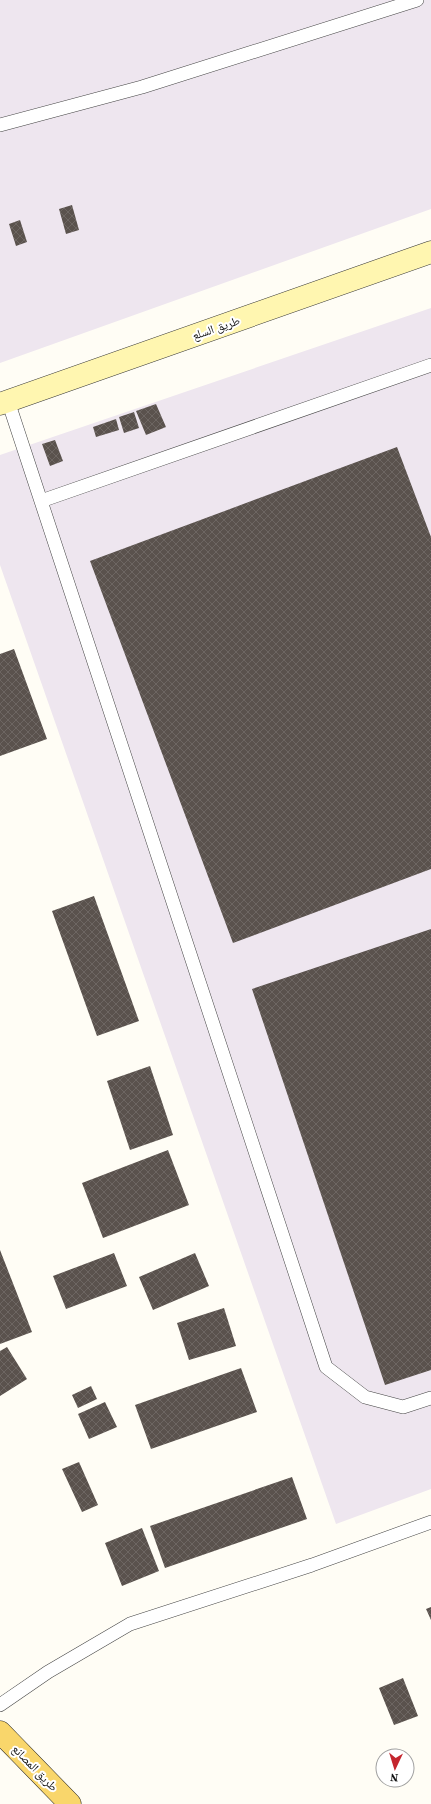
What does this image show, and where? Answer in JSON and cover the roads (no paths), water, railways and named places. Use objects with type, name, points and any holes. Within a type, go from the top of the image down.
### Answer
[{"type":"main road","name":"طريق المصانع","points":[[0,1732],[70,1804]]},
{"type":"street","name":"طريق السلع","points":[[4,402],[431,252]]},
{"type":"lane","points":[[0,125],[142,87],[417,0]]},
{"type":"lane","points":[[41,501],[431,365]]},
{"type":"lane","points":[[4,402],[41,501],[326,1367],[365,1397],[404,1407],[431,1398]]},
{"type":"lane","points":[[0,1705],[48,1672],[130,1624],[312,1565],[431,1522]]}]
